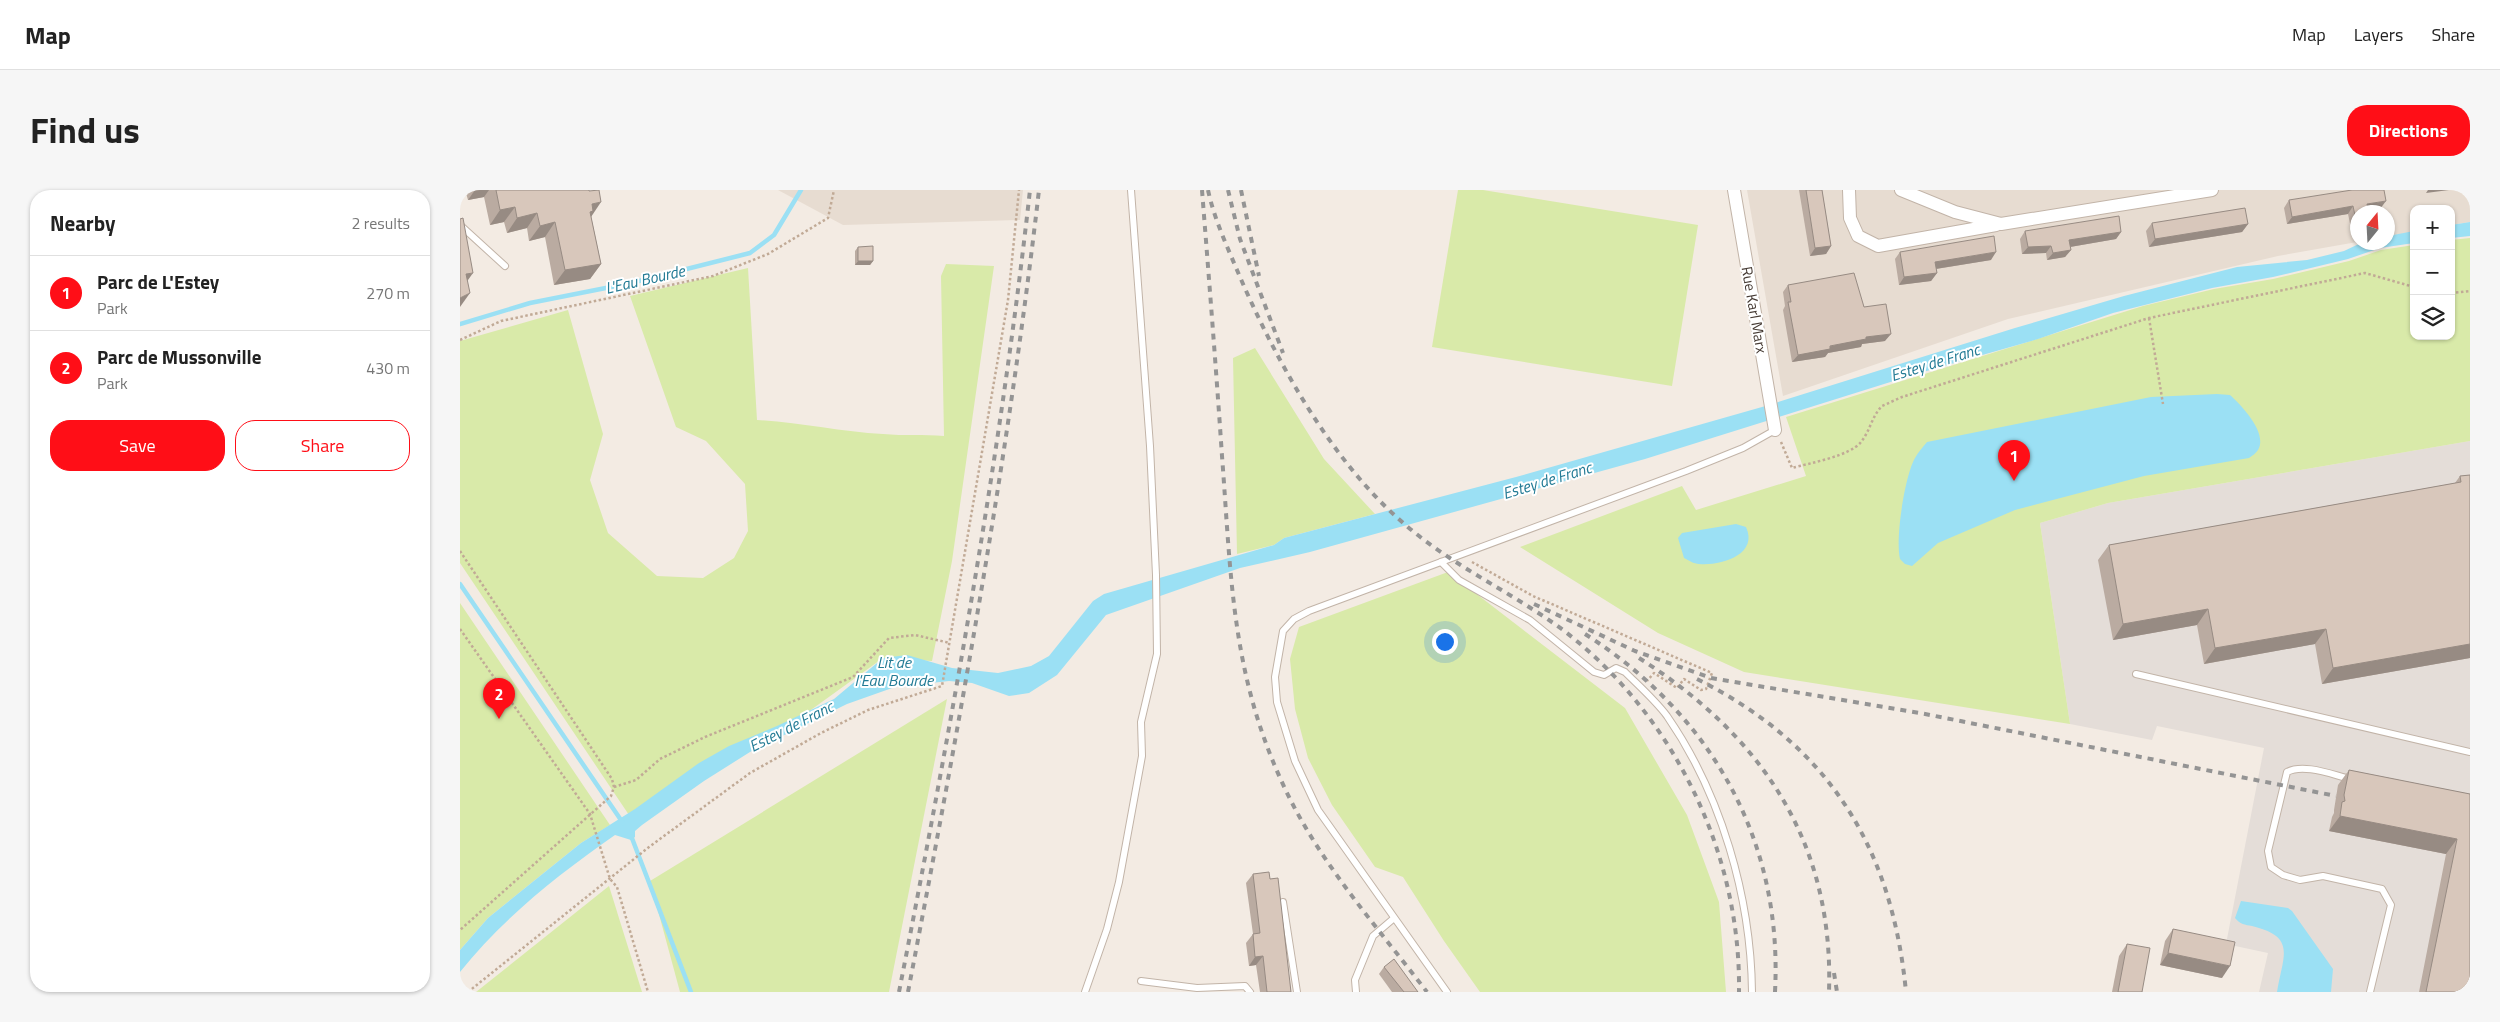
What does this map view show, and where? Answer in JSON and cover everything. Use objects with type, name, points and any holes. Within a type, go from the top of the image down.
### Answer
[{"type":"street","name":"Rue Karl Marx","points":[[1734,190],[1775,424]]},
{"type":"street","points":[[1849,190],[1850,218],[1858,236],[1878,246],[2212,190]]},
{"type":"street","points":[[1901,190],[1955,212],[2001,224]]},
{"type":"lane","points":[[1086,992],[1119,882],[1142,756],[1141,722],[1157,654],[1156,575],[1150,446],[1131,190]]},
{"type":"lane","points":[[460,225],[505,266]]},
{"type":"lane","points":[[1446,992],[1318,810],[1295,761],[1277,702],[1275,677],[1283,631],[1294,619],[1743,448],[1775,424]]},
{"type":"lane","points":[[1440,562],[1459,580],[1530,620],[1594,672],[1604,676],[1613,669],[1620,669],[1666,715],[1686,748],[1712,801],[1733,858],[1747,918],[1752,992]]},
{"type":"lane","points":[[2136,674],[2470,752]]},
{"type":"lane","points":[[2359,780],[2303,769],[2292,769],[2287,772],[2268,851],[2271,867],[2283,875],[2300,880],[2323,876],[2382,890],[2391,905],[2370,992]]},
{"type":"lane","points":[[1283,902],[1297,992]]},
{"type":"lane","points":[[1355,990],[1361,964],[1373,936],[1393,919]]},
{"type":"lane","points":[[1141,981],[1198,988],[1246,986],[1250,992]]},
{"type":"path","points":[[460,340],[501,321],[713,276],[768,254],[828,218],[834,190]]},
{"type":"path","points":[[468,992],[649,847],[750,773],[821,733],[897,699],[927,692],[942,686],[1008,300],[1019,190]]},
{"type":"path","points":[[1775,424],[1792,468],[1854,448],[1868,431],[1875,413],[1882,406],[1896,400],[2148,318],[2365,273],[2410,287]]},
{"type":"path","points":[[2455,292],[2470,291]]},
{"type":"path","points":[[2148,318],[2163,404]]},
{"type":"path","points":[[460,551],[612,779],[614,787],[611,796],[460,930]]},
{"type":"path","points":[[1461,554],[1533,596],[1712,673],[1706,690],[1701,690],[1684,680],[1677,688],[1654,673],[1640,687]]},
{"type":"path","points":[[460,629],[590,814],[610,879],[617,887],[648,992]]},
{"type":"path","points":[[614,787],[636,780],[660,759],[705,737],[853,677],[889,638],[915,635],[950,643]]},
{"type":"shaded area","points":[[778,190],[1023,190],[1020,220],[843,225]]},
{"type":"shaded area","points":[[1747,190],[2470,190],[2470,222],[2455,224],[2455,205],[2410,205],[2410,233],[2395,235],[2395,205],[2350,205],[2350,243],[2278,256],[2008,319],[1783,396]]},
{"type":"shaded area","points":[[2470,441],[2470,992],[2259,992],[2268,953],[2226,944],[2264,748],[2157,726],[2152,740],[2070,724],[2040,523],[2108,503]]},
{"type":"green space","points":[[1458,190],[1483,190],[1698,225],[1672,386],[1432,347]]},
{"type":"green space","points":[[2470,238],[2470,441],[2108,503],[2040,523],[2070,724],[1744,672],[1658,633],[1520,547],[1682,486],[1696,510],[1806,476],[1786,417],[2143,306],[2214,289],[2273,279],[2349,261],[2381,250],[2395,250],[2395,248],[2410,246],[2410,340],[2455,340],[2455,240]]},
{"type":"green space","points":[[946,264],[994,266],[952,561],[932,661],[883,658],[808,712],[631,818],[460,563],[460,341],[568,310],[603,434],[590,480],[608,533],[657,576],[703,578],[734,558],[748,531],[745,484],[706,441],[676,427],[630,296],[748,268],[757,420],[867,433],[944,436],[941,276]]},
{"type":"green space","points":[[1255,348],[1324,459],[1375,514],[1284,538],[1274,545],[1237,554],[1233,358]]},
{"type":"green space","points":[[1448,572],[1625,708],[1687,815],[1719,902],[1726,992],[1480,992],[1444,941],[1403,877],[1375,867],[1332,805],[1308,758],[1295,709],[1290,659],[1299,627]]},
{"type":"green space","points":[[460,603],[610,825],[581,843],[488,918],[460,950]]},
{"type":"green space","points":[[947,699],[889,992],[680,992],[650,881]]},
{"type":"green space","points":[[609,886],[642,992],[476,992]]},
{"type":"water","points":[[2470,222],[2470,236],[2455,238],[2455,224]]},
{"type":"water","name":"Lit de l'Eau Bourde","points":[[2410,232],[2410,244],[2395,246],[2395,235]]},
{"type":"water","name":"Lit de l'Eau Bourde","points":[[2350,248],[2350,250],[2374,250],[2348,259],[2273,277],[2212,288],[2113,313],[2038,339],[1916,374],[1645,459],[1310,552],[1240,568],[1106,615],[1057,675],[1029,693],[1009,696],[972,683],[949,681],[895,687],[847,704],[750,752],[704,781],[642,825],[635,831],[635,837],[631,840],[615,835],[573,865],[513,915],[494,933],[460,972],[460,950],[488,918],[581,843],[635,809],[699,763],[729,746],[834,699],[883,658],[907,655],[952,668],[998,673],[1031,666],[1049,656],[1093,601],[1104,594],[1274,545],[1284,538],[1516,477],[1762,407],[2124,296],[2237,267],[2307,260]]},
{"type":"water","points":[[2230,395],[2247,413],[2257,428],[2260,443],[2258,450],[2249,458],[2144,476],[2015,510],[1938,543],[1912,566],[1905,564],[1900,559],[1900,523],[1908,478],[1915,458],[1927,442],[2151,397]]},
{"type":"water","points":[[1736,524],[1746,527],[1749,537],[1747,545],[1735,557],[1727,561],[1708,564],[1695,563],[1684,558],[1678,538],[1682,533]]},
{"type":"water","points":[[2241,901],[2288,908],[2292,911],[2333,969],[2331,992],[2277,992],[2284,949],[2276,936],[2266,930],[2243,924],[2235,918]]},
{"type":"building","points":[[496,190],[599,190],[601,202],[592,204],[593,211],[590,212],[601,264],[565,270],[555,222],[540,226],[537,213],[517,218],[515,207],[500,210]]},
{"type":"building","points":[[1806,190],[1822,190],[1831,246],[1815,248]]},
{"type":"building","points":[[2352,190],[2384,190],[2386,201],[2367,205],[2350,205],[2350,207],[2292,217],[2289,200]]},
{"type":"building","points":[[2245,208],[2248,224],[2155,239],[2152,223]]},
{"type":"building","points":[[2119,216],[2121,232],[2069,240],[2071,250],[2053,253],[2051,246],[2028,247],[2025,231]]},
{"type":"building","points":[[463,218],[473,273],[466,274],[470,293],[460,298],[460,219]]},
{"type":"building","points":[[1994,236],[1996,252],[1935,262],[1937,273],[1904,277],[1900,252]]},
{"type":"building","points":[[873,246],[873,261],[858,261],[858,247]]},
{"type":"building","points":[[1854,273],[1864,307],[1886,304],[1891,334],[1866,337],[1866,339],[1830,346],[1830,349],[1798,355],[1788,302],[1791,302],[1788,285]]},
{"type":"building","points":[[2470,475],[2470,644],[2333,668],[2326,629],[2215,648],[2208,609],[2123,624],[2109,545],[2461,482],[2460,476]]},
{"type":"building","points":[[2349,770],[2470,794],[2470,992],[2426,992],[2457,839],[2340,816],[2342,802],[2345,801],[2344,795]]},
{"type":"building","points":[[1269,872],[1270,879],[1278,878],[1291,992],[1267,992],[1263,956],[1255,957],[1253,934],[1260,933],[1253,874]]},
{"type":"building","points":[[2173,929],[2235,942],[2230,966],[2168,953]]},
{"type":"building","points":[[2127,944],[2150,948],[2142,992],[2118,992]]},
{"type":"building","points":[[1394,959],[1418,992],[1404,992],[1384,967]]},
{"type":"waterway","name":"L'Eau Bourde","points":[[460,324],[530,303],[631,283],[750,253],[774,235],[801,190]]},
{"type":"waterway","points":[[460,584],[623,823]]},
{"type":"waterway","points":[[630,833],[691,992]]},
{"type":"railway","points":[[899,992],[973,592],[1004,391],[1030,190]]},
{"type":"railway","points":[[908,992],[981,592],[1013,391],[1039,190]]},
{"type":"railway","points":[[1202,190],[1231,581],[1236,621],[1252,699],[1264,739],[1281,780],[1311,837],[1367,916],[1427,992]]},
{"type":"railway","points":[[1208,190],[1225,241],[1268,337],[1306,404],[1327,437],[1350,467],[1375,496],[1420,537],[1460,565],[1543,616],[1563,630],[1603,664],[1638,703],[1668,745],[1693,791],[1713,839],[1728,889],[1737,940],[1739,992]]},
{"type":"railway","points":[[1228,190],[1240,239],[1283,353]]},
{"type":"railway","points":[[1241,190],[1259,276]]},
{"type":"railway","points":[[1534,604],[1635,651],[1711,678],[1920,713],[2336,796]]},
{"type":"railway","points":[[1585,634],[1630,666],[1669,703],[1703,743],[1731,787],[1752,834],[1767,884],[1774,937],[1775,992]]},
{"type":"railway","points":[[1639,658],[1683,689],[1721,722],[1754,758],[1782,798],[1804,841],[1819,888],[1827,938],[1829,992]]},
{"type":"railway","points":[[1697,679],[1743,705],[1783,735],[1817,769],[1846,806],[1869,847],[1886,891],[1898,940],[1906,992]]},
{"type":"railway","points":[[1834,973],[1837,992]]},
{"type":"place","name":"Parc de L'Estey","points":[[2014,481]]},
{"type":"place","name":"Parc de Mussonville","points":[[499,719]]},
{"type":"water label","name":"Estey de Franc","points":[[1935,362]]},
{"type":"water label","name":"Estey de Franc","points":[[1547,480]]},
{"type":"water label","name":"Estey de Franc","points":[[791,726]]}]
